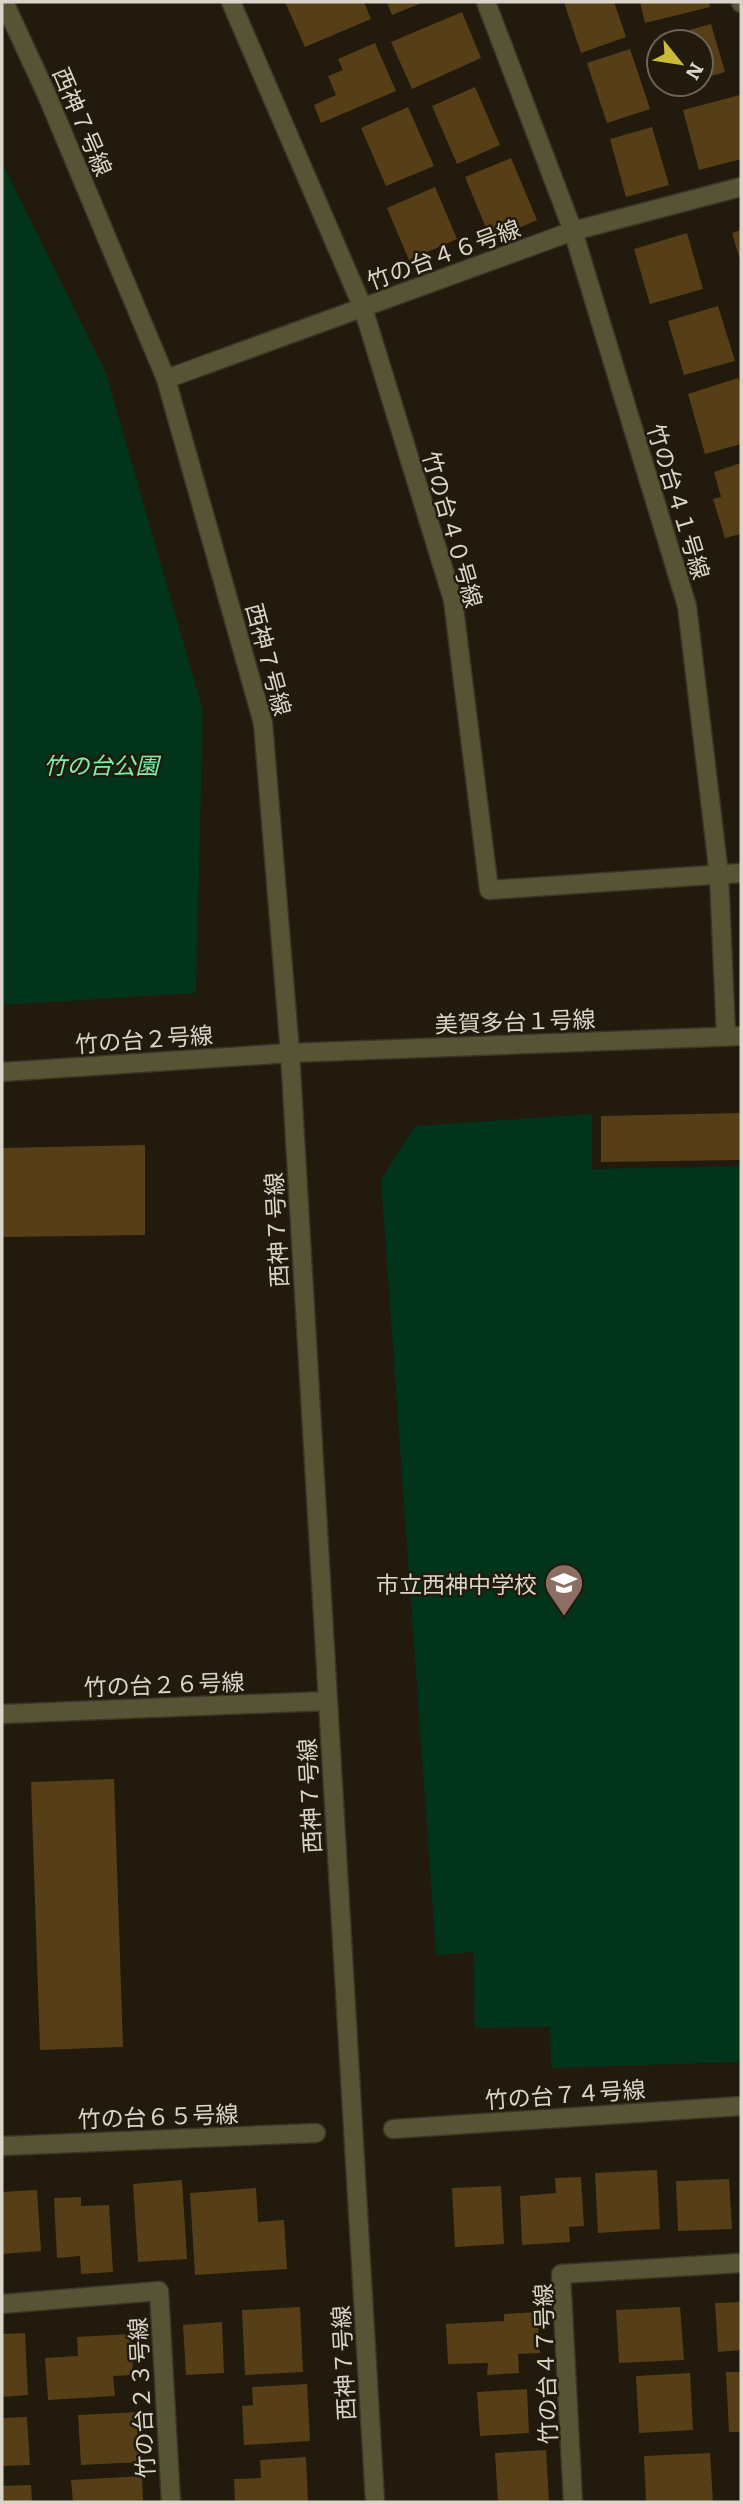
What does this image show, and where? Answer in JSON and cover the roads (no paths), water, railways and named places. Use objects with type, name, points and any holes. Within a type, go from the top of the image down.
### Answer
[{"type":"street","name":"西神７号線","points":[[4,2],[46,93],[166,379],[263,723],[290,1053],[375,2502]]},
{"type":"street","name":"竹の台４０号線","points":[[231,2],[363,308],[453,600],[489,890],[741,873]]},
{"type":"street","name":"竹の台４１号線","points":[[486,2],[573,232],[687,606],[719,875],[733,1036]]},
{"type":"street","name":"竹の台４６号線","points":[[166,379],[573,232],[741,187]]},
{"type":"street","name":"美賀多台１号線","points":[[290,1053],[733,1036]]},
{"type":"street","name":"竹の台２号線","points":[[2,1072],[290,1053]]},
{"type":"street","name":"竹の台２６号線","points":[[2,1714],[327,1701]]},
{"type":"street","name":"竹の台７４号線","points":[[393,2129],[741,2106]]},
{"type":"street","name":"竹の台６５号線","points":[[2,2146],[316,2133]]},
{"type":"street","name":"竹の台４７号線","points":[[573,2502],[561,2274],[741,2263]]},
{"type":"street","name":"竹の台２３号線","points":[[2,2304],[159,2291],[171,2502]]},
{"type":"place","name":"市立西神中学校","points":[[564,1617]]},
{"type":"park label","name":"竹の台公園","points":[[101,764]]}]
